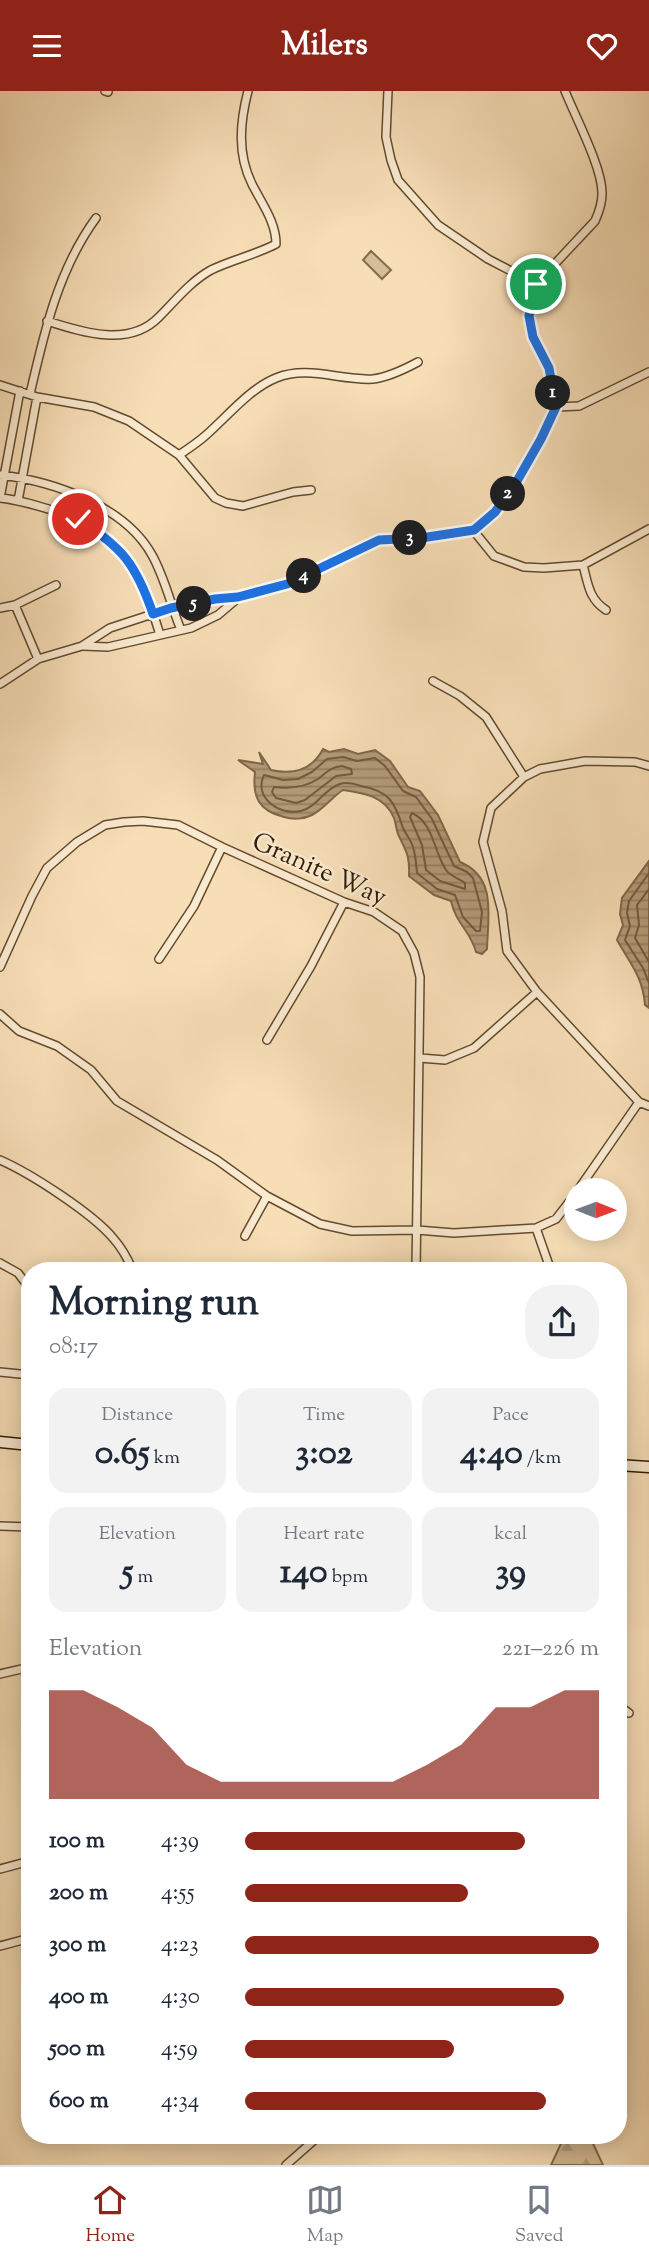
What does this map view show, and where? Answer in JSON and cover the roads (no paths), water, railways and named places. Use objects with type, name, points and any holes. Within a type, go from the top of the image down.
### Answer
[{"type":"street","points":[[47,321],[105,335],[138,331],[158,319],[173,301],[211,271],[276,244],[276,230],[250,180],[240,148],[248,91]]},
{"type":"street","points":[[388,91],[386,137],[398,180],[438,225],[488,259],[536,284]]},
{"type":"street","points":[[0,684],[38,659],[82,646],[110,628],[171,608],[238,597],[287,584],[379,540],[421,538],[474,530],[495,512],[513,488],[556,407],[549,368],[533,337],[529,316],[536,284],[595,221],[603,192],[565,91]]},
{"type":"street","points":[[18,501],[47,321],[59,285],[96,218]]},
{"type":"street","points":[[179,455],[202,439],[255,391],[277,378],[315,373],[353,379],[376,379],[402,371],[418,362]]},
{"type":"street","points":[[556,407],[579,405],[649,372]]},
{"type":"street","points":[[0,385],[34,396],[94,407],[129,421],[179,455],[215,498],[226,503],[243,506],[293,492],[311,491]]},
{"type":"street","points":[[20,391],[2,475],[0,498],[78,519],[111,541],[139,576],[160,635]]},
{"type":"street","points":[[2,475],[21,477],[74,494],[121,518],[140,537],[152,556],[181,630]]},
{"type":"street","points":[[474,530],[494,557],[524,567],[544,568],[583,565],[649,529]]},
{"type":"street","points":[[583,565],[590,593],[597,604],[606,610]]},
{"type":"street","points":[[0,608],[15,605],[56,585]]},
{"type":"street","points":[[82,646],[108,647],[191,628],[218,615],[238,597]]},
{"type":"street","points":[[15,605],[38,659]]},
{"type":"street","points":[[433,681],[460,696],[486,717],[524,777]]},
{"type":"street","points":[[649,766],[635,762],[585,761],[540,769],[524,777],[491,808],[483,842],[502,911],[507,951],[537,992],[639,1102],[649,1106]]},
{"type":"street","name":"Granite Way","points":[[0,967],[47,868],[77,842],[106,825],[124,822],[178,825],[344,902],[374,912],[402,931],[414,953],[420,977],[416,1262]]},
{"type":"street","points":[[159,959],[194,906],[222,847]]},
{"type":"street","points":[[267,1040],[311,966],[344,902]]},
{"type":"street","points":[[420,1058],[445,1060],[474,1048],[537,992]]},
{"type":"street","points":[[0,1014],[19,1031],[57,1046],[91,1070],[117,1101],[217,1160],[267,1196],[320,1224],[352,1231],[417,1230],[454,1233],[536,1229],[556,1219],[564,1209]]},
{"type":"street","points":[[587,1178],[639,1102]]},
{"type":"street","points":[[0,1160],[99,1223],[114,1239],[128,1262]]},
{"type":"street","points":[[245,1235],[267,1196]]},
{"type":"street","points":[[536,1229],[548,1262]]},
{"type":"street","points":[[0,1263],[21,1277]]},
{"type":"street","points":[[0,1372],[21,1374]]},
{"type":"street","points":[[0,1442],[21,1444]]},
{"type":"street","points":[[627,1466],[649,1467]]},
{"type":"street","points":[[0,1526],[21,1527]]},
{"type":"street","points":[[0,1674],[21,1669]]},
{"type":"street","points":[[0,1869],[21,1863]]},
{"type":"street","points":[[0,1946],[21,1940]]},
{"type":"street","points":[[286,2165],[310,2144]]},
{"type":"water","points":[[323,749],[329,752],[344,749],[358,754],[375,750],[390,761],[408,787],[420,791],[438,815],[460,862],[480,877],[485,887],[489,911],[487,949],[482,954],[476,952],[456,916],[451,901],[434,895],[409,876],[407,853],[394,818],[379,800],[366,794],[343,790],[312,815],[291,819],[263,807],[256,796],[255,772],[238,760],[263,764],[259,752],[271,770],[287,772],[308,766]]},
{"type":"water","points":[[649,861],[649,1008],[645,1005],[639,978],[617,940],[623,925],[620,914],[622,898]]}]
